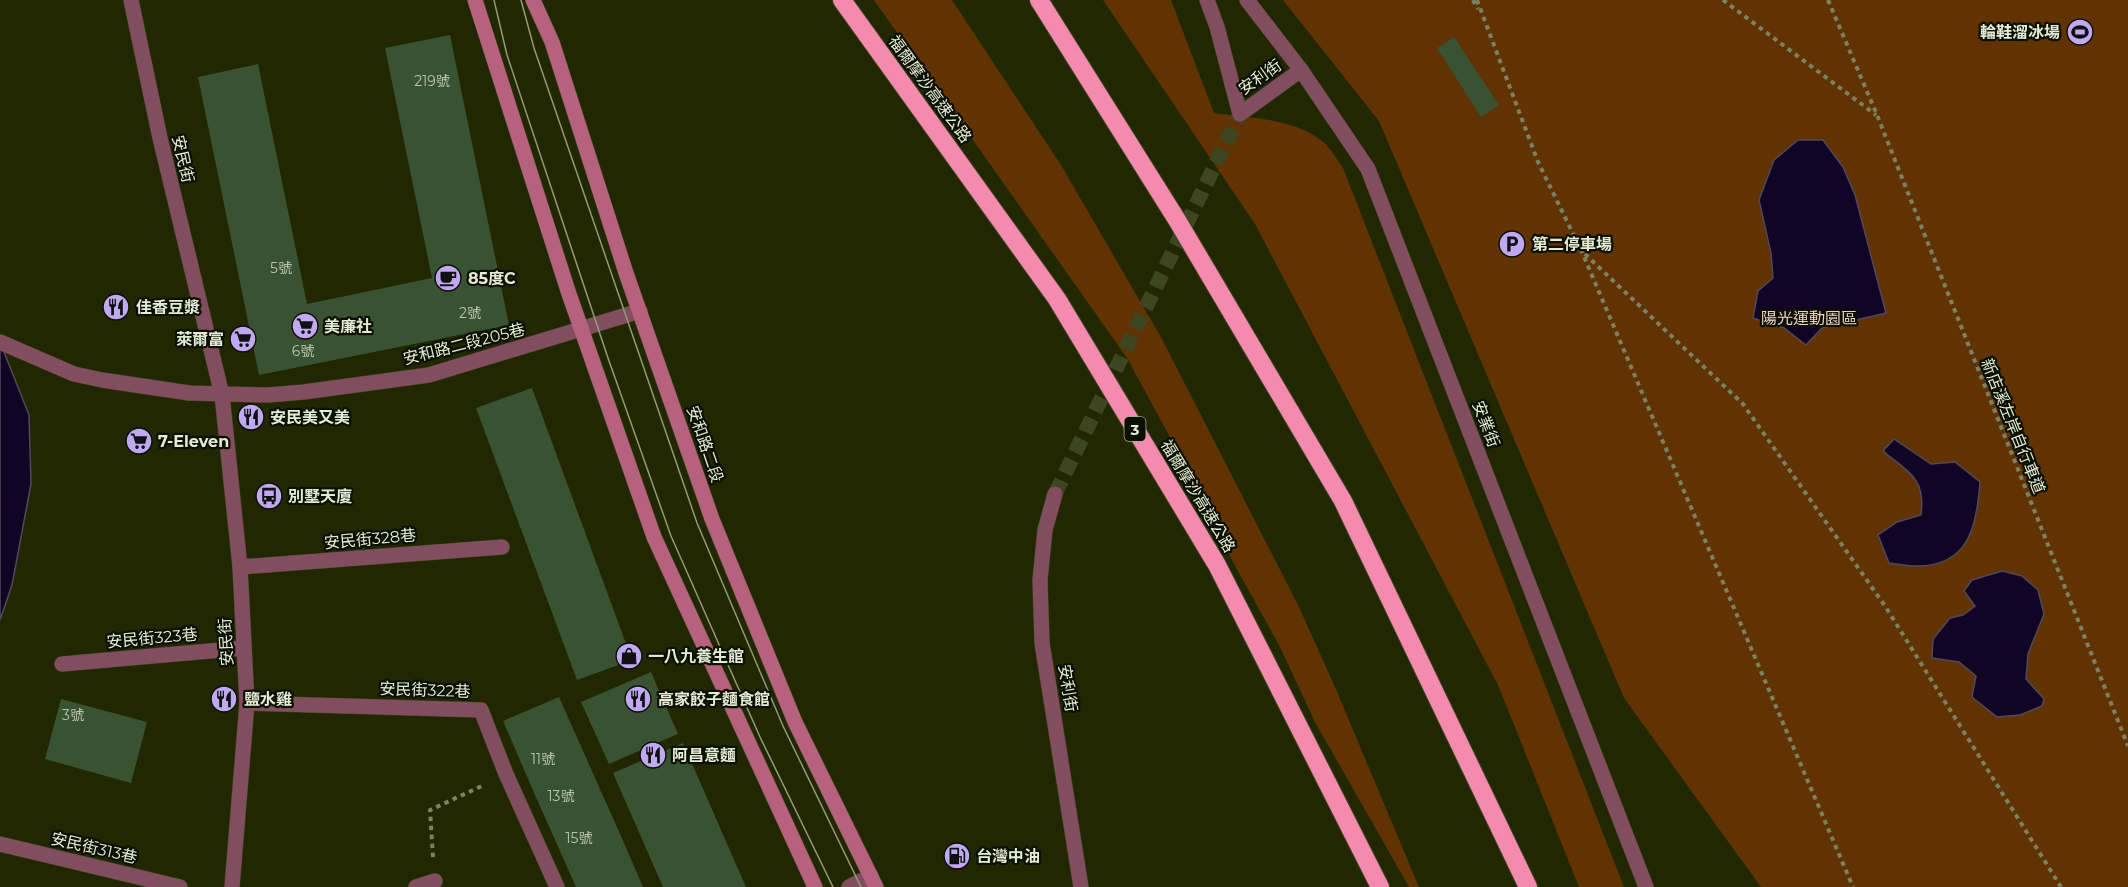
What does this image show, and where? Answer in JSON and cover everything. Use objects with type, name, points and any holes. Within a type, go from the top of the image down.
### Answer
[{"type":"highway","name":"福爾摩沙高速公路","points":[[842,0],[1057,299],[1217,566],[1380,887]]},
{"type":"highway","points":[[1039,0],[1177,220],[1343,501],[1528,887]]},
{"type":"main road","points":[[475,0],[581,330],[654,537],[815,887]]},
{"type":"main road","name":"安和路二段","points":[[533,0],[552,42],[640,311],[712,519],[795,722],[873,882]]},
{"type":"street","name":"安民街","points":[[131,0],[160,138],[222,395],[240,567],[248,703],[232,887]]},
{"type":"street","name":"安利街","points":[[1207,0],[1217,27],[1240,114],[1301,70]]},
{"type":"street","name":"安業街","points":[[1247,0],[1301,70],[1368,169],[1646,887]]},
{"type":"street","name":"安和路二段205巷","points":[[222,395],[304,393],[429,375],[640,311]]},
{"type":"street","points":[[0,342],[74,374],[163,390],[222,395]]},
{"type":"street","name":"安利街","points":[[1055,494],[1045,530],[1040,580],[1042,643],[1081,887]]},
{"type":"street","name":"安民街328巷","points":[[240,567],[502,547]]},
{"type":"street","name":"安民街323巷","points":[[62,664],[244,648]]},
{"type":"street","name":"安民街322巷","points":[[248,703],[481,710],[506,774],[557,887]]},
{"type":"street","name":"安民街313巷","points":[[0,844],[180,887]]},
{"type":"street","points":[[416,887],[435,882]]},
{"type":"street","points":[[849,887],[873,882]]},
{"type":"path","points":[[1475,0],[1538,162],[1582,252],[1853,887]]},
{"type":"path","points":[[1723,0],[1876,115]]},
{"type":"path","name":"新店溪左岸自行車道","points":[[1828,0],[2128,746]]},
{"type":"path","points":[[1582,252],[1743,404],[1885,606],[2061,887]]},
{"type":"path","points":[[435,882],[430,810],[506,774]]},
{"type":"green space","points":[[874,0],[952,0],[1061,165],[1162,339],[1298,605],[1419,887],[1409,887],[1315,722],[1279,645],[1233,562],[1196,485],[1127,358]]},
{"type":"green space","points":[[1103,0],[1171,0],[1214,113],[1271,120],[1299,128],[1323,142],[1343,168],[1624,887],[1579,887],[1498,685],[1255,224]]},
{"type":"green space","name":"陽光運動園區","points":[[1283,0],[2128,0],[2128,887],[1761,887],[1624,698],[1379,121]]},
{"type":"shaded area","points":[[1798,140],[1823,140],[1843,167],[1855,195],[1886,313],[1822,328],[1806,345],[1784,328],[1753,318],[1758,291],[1773,278],[1771,253],[1759,200],[1774,160]]},
{"type":"shaded area","points":[[0,342],[29,415],[31,484],[12,585],[0,620]]},
{"type":"shaded area","points":[[1894,439],[1931,464],[1955,462],[1980,482],[1973,527],[1967,540],[1949,559],[1935,564],[1917,566],[1889,563],[1878,535],[1897,522],[1921,515],[1922,502],[1921,492],[1913,477],[1883,451]]},
{"type":"shaded area","points":[[2002,571],[2022,576],[2038,590],[2044,614],[2028,654],[2026,679],[2044,699],[2042,706],[2020,715],[1997,717],[1972,697],[1976,676],[1959,662],[1932,658],[1933,639],[1950,618],[1963,615],[1975,606],[1964,591],[1972,580]]},
{"type":"building","points":[[450,35],[509,325],[259,375],[198,77],[258,64],[307,304],[432,278],[385,48]]},
{"type":"building","points":[[1454,37],[1499,105],[1481,117],[1437,48]]},
{"type":"building","points":[[532,388],[632,660],[577,680],[476,408]]},
{"type":"building","points":[[651,672],[678,734],[609,764],[581,702]]},
{"type":"building","points":[[559,697],[643,887],[576,887],[535,795],[503,721]]},
{"type":"building","points":[[61,699],[147,722],[131,783],[45,759]]},
{"type":"building","points":[[683,743],[746,887],[663,887],[613,773]]},
{"type":"tunnel","points":[[1055,494],[1240,114]]},
{"type":"tram line","points":[[494,0],[507,55],[608,358],[671,536],[760,737],[833,887]]},
{"type":"tram line","points":[[521,0],[534,48],[697,523],[783,726],[861,887]]},
{"type":"place","name":"輪鞋溜冰場","points":[[2080,32]]},
{"type":"place","name":"第二停車場","points":[[1512,244]]},
{"type":"place","name":"85度C","points":[[448,278]]},
{"type":"place","name":"佳香豆漿","points":[[116,307]]},
{"type":"place","name":"美廉社","points":[[305,326]]},
{"type":"place","name":"萊爾富","points":[[243,339]]},
{"type":"place","name":"安民美又美","points":[[251,417]]},
{"type":"place","name":"7-Eleven","points":[[139,441]]},
{"type":"place","name":"別墅天廈","points":[[269,496]]},
{"type":"place","name":"一八九養生館","points":[[629,656]]},
{"type":"place","name":"鹽水雞","points":[[224,699]]},
{"type":"place","name":"高家餃子麵食館","points":[[638,699]]},
{"type":"place","name":"阿昌意麵","points":[[653,755]]},
{"type":"place","name":"台灣中油","points":[[957,856]]}]
